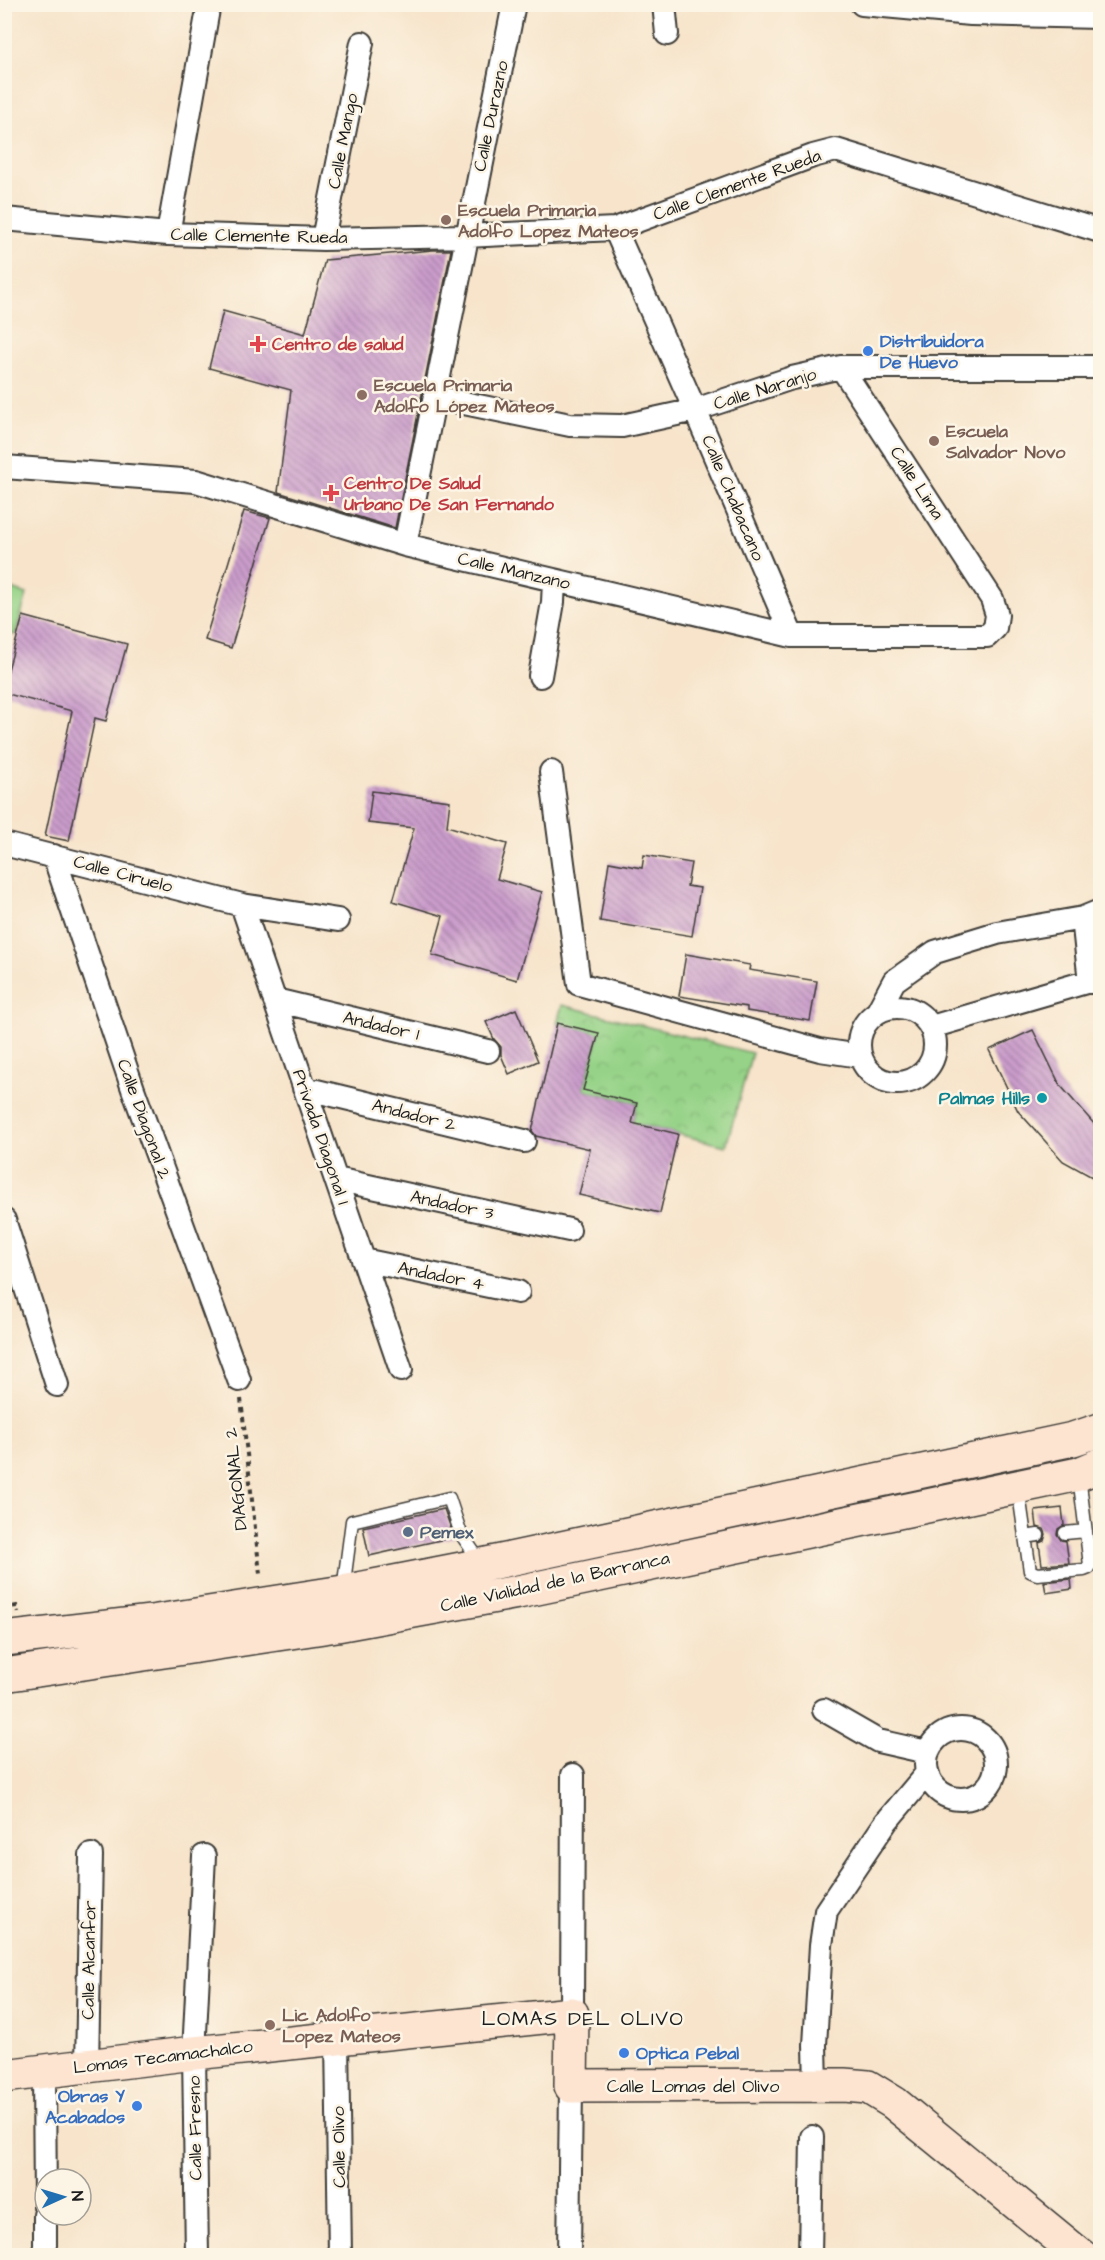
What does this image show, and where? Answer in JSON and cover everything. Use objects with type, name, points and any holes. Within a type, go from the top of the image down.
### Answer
[{"type":"main road","name":"Calle Vialidad de la Barranca","points":[[4,1639],[151,1622],[343,1592],[482,1565],[1073,1439],[1101,1430]]},
{"type":"main road","name":"Calle Vialidad de la Barranca","points":[[4,1675],[337,1625],[518,1592],[1090,1470]]},
{"type":"main road","name":"Lomas Tecamachalco","points":[[4,2076],[194,2053],[572,2014]]},
{"type":"main road","points":[[571,2086],[572,2014]]},
{"type":"main road","name":"Calle Lomas del Olivo","points":[[571,2086],[844,2085],[868,2087],[894,2103],[1081,2256]]},
{"type":"street","points":[[168,234],[209,4]]},
{"type":"street","name":"Calle Durazno","points":[[405,545],[514,4]]},
{"type":"street","points":[[664,4],[667,34]]},
{"type":"street","points":[[862,4],[970,15],[1101,17]]},
{"type":"street","name":"Calle Mango","points":[[323,239],[362,43]]},
{"type":"street","name":"Calle Clemente Rueda","points":[[4,219],[168,234],[323,239],[466,236],[615,229],[813,156],[836,150],[1101,231]]},
{"type":"street","name":"Calle Chabacano","points":[[615,229],[792,636]]},
{"type":"street","name":"Calle Naranjo","points":[[435,397],[570,425],[622,426],[695,410],[792,378],[842,367],[1101,367]]},
{"type":"street","name":"Calle Lima","points":[[842,367],[993,599]]},
{"type":"street","name":"Calle Manzano","points":[[4,467],[196,481],[405,545],[792,636],[987,636],[995,628],[997,615],[993,599]]},
{"type":"street","points":[[540,676],[553,602],[554,581]]},
{"type":"street","points":[[551,772],[579,984],[820,1050],[860,1056]]},
{"type":"street","name":"Calle Ciruelo","points":[[4,844],[242,905],[338,920]]},
{"type":"street","name":"Calle Diagonal 2","points":[[54,856],[134,1089],[239,1380]]},
{"type":"street","name":"Privada Diagonal 1","points":[[242,905],[400,1370]]},
{"type":"street","points":[[878,1011],[894,981],[935,952],[998,933],[1092,915],[1095,980],[931,1027]]},
{"type":"street","name":"Andador 1","points":[[275,1000],[488,1051]]},
{"type":"street","points":[[902,1006],[924,1017],[931,1027],[935,1039],[935,1052],[931,1064],[922,1074],[912,1080],[899,1083],[881,1079],[866,1067],[860,1056],[861,1030],[868,1019],[878,1011],[902,1006]]},
{"type":"street","name":"Andador 2","points":[[304,1088],[524,1141]]},
{"type":"street","name":"Andador 3","points":[[336,1179],[569,1230]]},
{"type":"street","points":[[4,1220],[57,1385]]},
{"type":"street","name":"Andador 4","points":[[363,1260],[519,1292]]},
{"type":"street","points":[[816,2086],[815,2044],[821,1945],[826,1911],[927,1763],[878,1741],[824,1710]]},
{"type":"street","points":[[572,2014],[573,1775]]},
{"type":"street","name":"Calle Alcanfor","points":[[87,2066],[91,1855]]},
{"type":"street","name":"Calle Fresno","points":[[197,2256],[194,2053],[204,1856]]},
{"type":"street","name":"Calle Olivo","points":[[337,2038],[340,2256]]},
{"type":"street","points":[[44,2071],[45,2167]]},
{"type":"street","points":[[569,2256],[571,2086]]},
{"type":"street","points":[[810,2256],[812,2137]]},
{"type":"street","points":[[45,2227],[45,2256]]},
{"type":"lane","points":[[1018,1486],[1030,1571],[1033,1574],[1084,1570],[1090,1565],[1086,1531],[1090,1470]]},
{"type":"lane","points":[[343,1592],[352,1521],[449,1498],[461,1534],[482,1565]]},
{"type":"lane","points":[[1065,1533],[1086,1531]]},
{"type":"lane","points":[[1025,1537],[1038,1535]]},
{"type":"path","name":"DIAGONAL 2","points":[[239,1380],[260,1574]]},
{"type":"path","points":[[4,1608],[17,1606]]},
{"type":"green space","points":[[5,587],[27,594],[15,635],[5,632]]},
{"type":"green space","points":[[562,1005],[752,1053],[726,1146],[632,1123],[637,1103],[583,1090],[599,1034],[557,1023]]},
{"type":"building","name":"Escuela Primaria Adolfo López Mateos","points":[[451,250],[395,528],[278,492],[291,390],[209,368],[223,311],[305,334],[325,260]]},
{"type":"building","points":[[244,511],[270,518],[231,648],[205,640]]},
{"type":"building","points":[[23,616],[127,644],[106,721],[95,718],[69,841],[45,836],[72,711],[4,693],[4,684]]},
{"type":"building","points":[[372,791],[450,801],[447,826],[507,844],[497,879],[542,892],[517,980],[432,955],[443,916],[393,901],[414,828],[368,823]]},
{"type":"building","points":[[644,855],[691,863],[687,886],[700,888],[692,936],[600,921],[609,862],[642,868]]},
{"type":"building","points":[[686,954],[750,965],[749,970],[817,981],[810,1021],[747,1011],[747,1007],[679,996]]},
{"type":"building","points":[[516,1009],[538,1061],[509,1074],[501,1055],[501,1047],[494,1039],[486,1022]]},
{"type":"building","points":[[557,1023],[599,1033],[583,1090],[637,1103],[632,1123],[678,1134],[660,1213],[579,1195],[590,1149],[536,1136],[532,1131]]},
{"type":"building","name":"Palmas Hills","points":[[1033,1030],[1060,1085],[1095,1125],[1101,1128],[1101,1182],[1063,1161],[1018,1111],[989,1050]]},
{"type":"building","points":[[1062,1508],[1064,1525],[1058,1529],[1057,1534],[1061,1540],[1066,1541],[1069,1563],[1042,1565],[1039,1543],[1044,1541],[1046,1534],[1044,1529],[1037,1527],[1035,1511]]},
{"type":"building","name":"Pemex","points":[[444,1509],[454,1537],[369,1556],[363,1527]]},
{"type":"building","points":[[1071,1579],[1072,1589],[1046,1593],[1044,1582]]},
{"type":"place","name":"Escuela Primaria Adolfo Lopez Mateos","points":[[446,220]]},
{"type":"place","name":"Centro de salud","points":[[258,344]]},
{"type":"place","name":"Distribuidora De Huevo","points":[[868,351]]},
{"type":"place","name":"Escuela Primaria Adolfo López Mateos","points":[[362,395]]},
{"type":"place","name":"Escuela Salvador Novo","points":[[934,441]]},
{"type":"place","name":"Centro De Salud Urbano De San Fernando","points":[[331,493]]},
{"type":"place","name":"Palmas Hills","points":[[1042,1098]]},
{"type":"place","name":"Pemex","points":[[408,1532]]},
{"type":"place","name":"Lic Adolfo Lopez Mateos","points":[[270,2025]]},
{"type":"place","name":"Optica Pebal","points":[[624,2053]]},
{"type":"place","name":"Obras Y Acabados","points":[[137,2106]]},
{"type":"district","name":"LOMAS DEL OLIVO","points":[[583,2019]]}]
